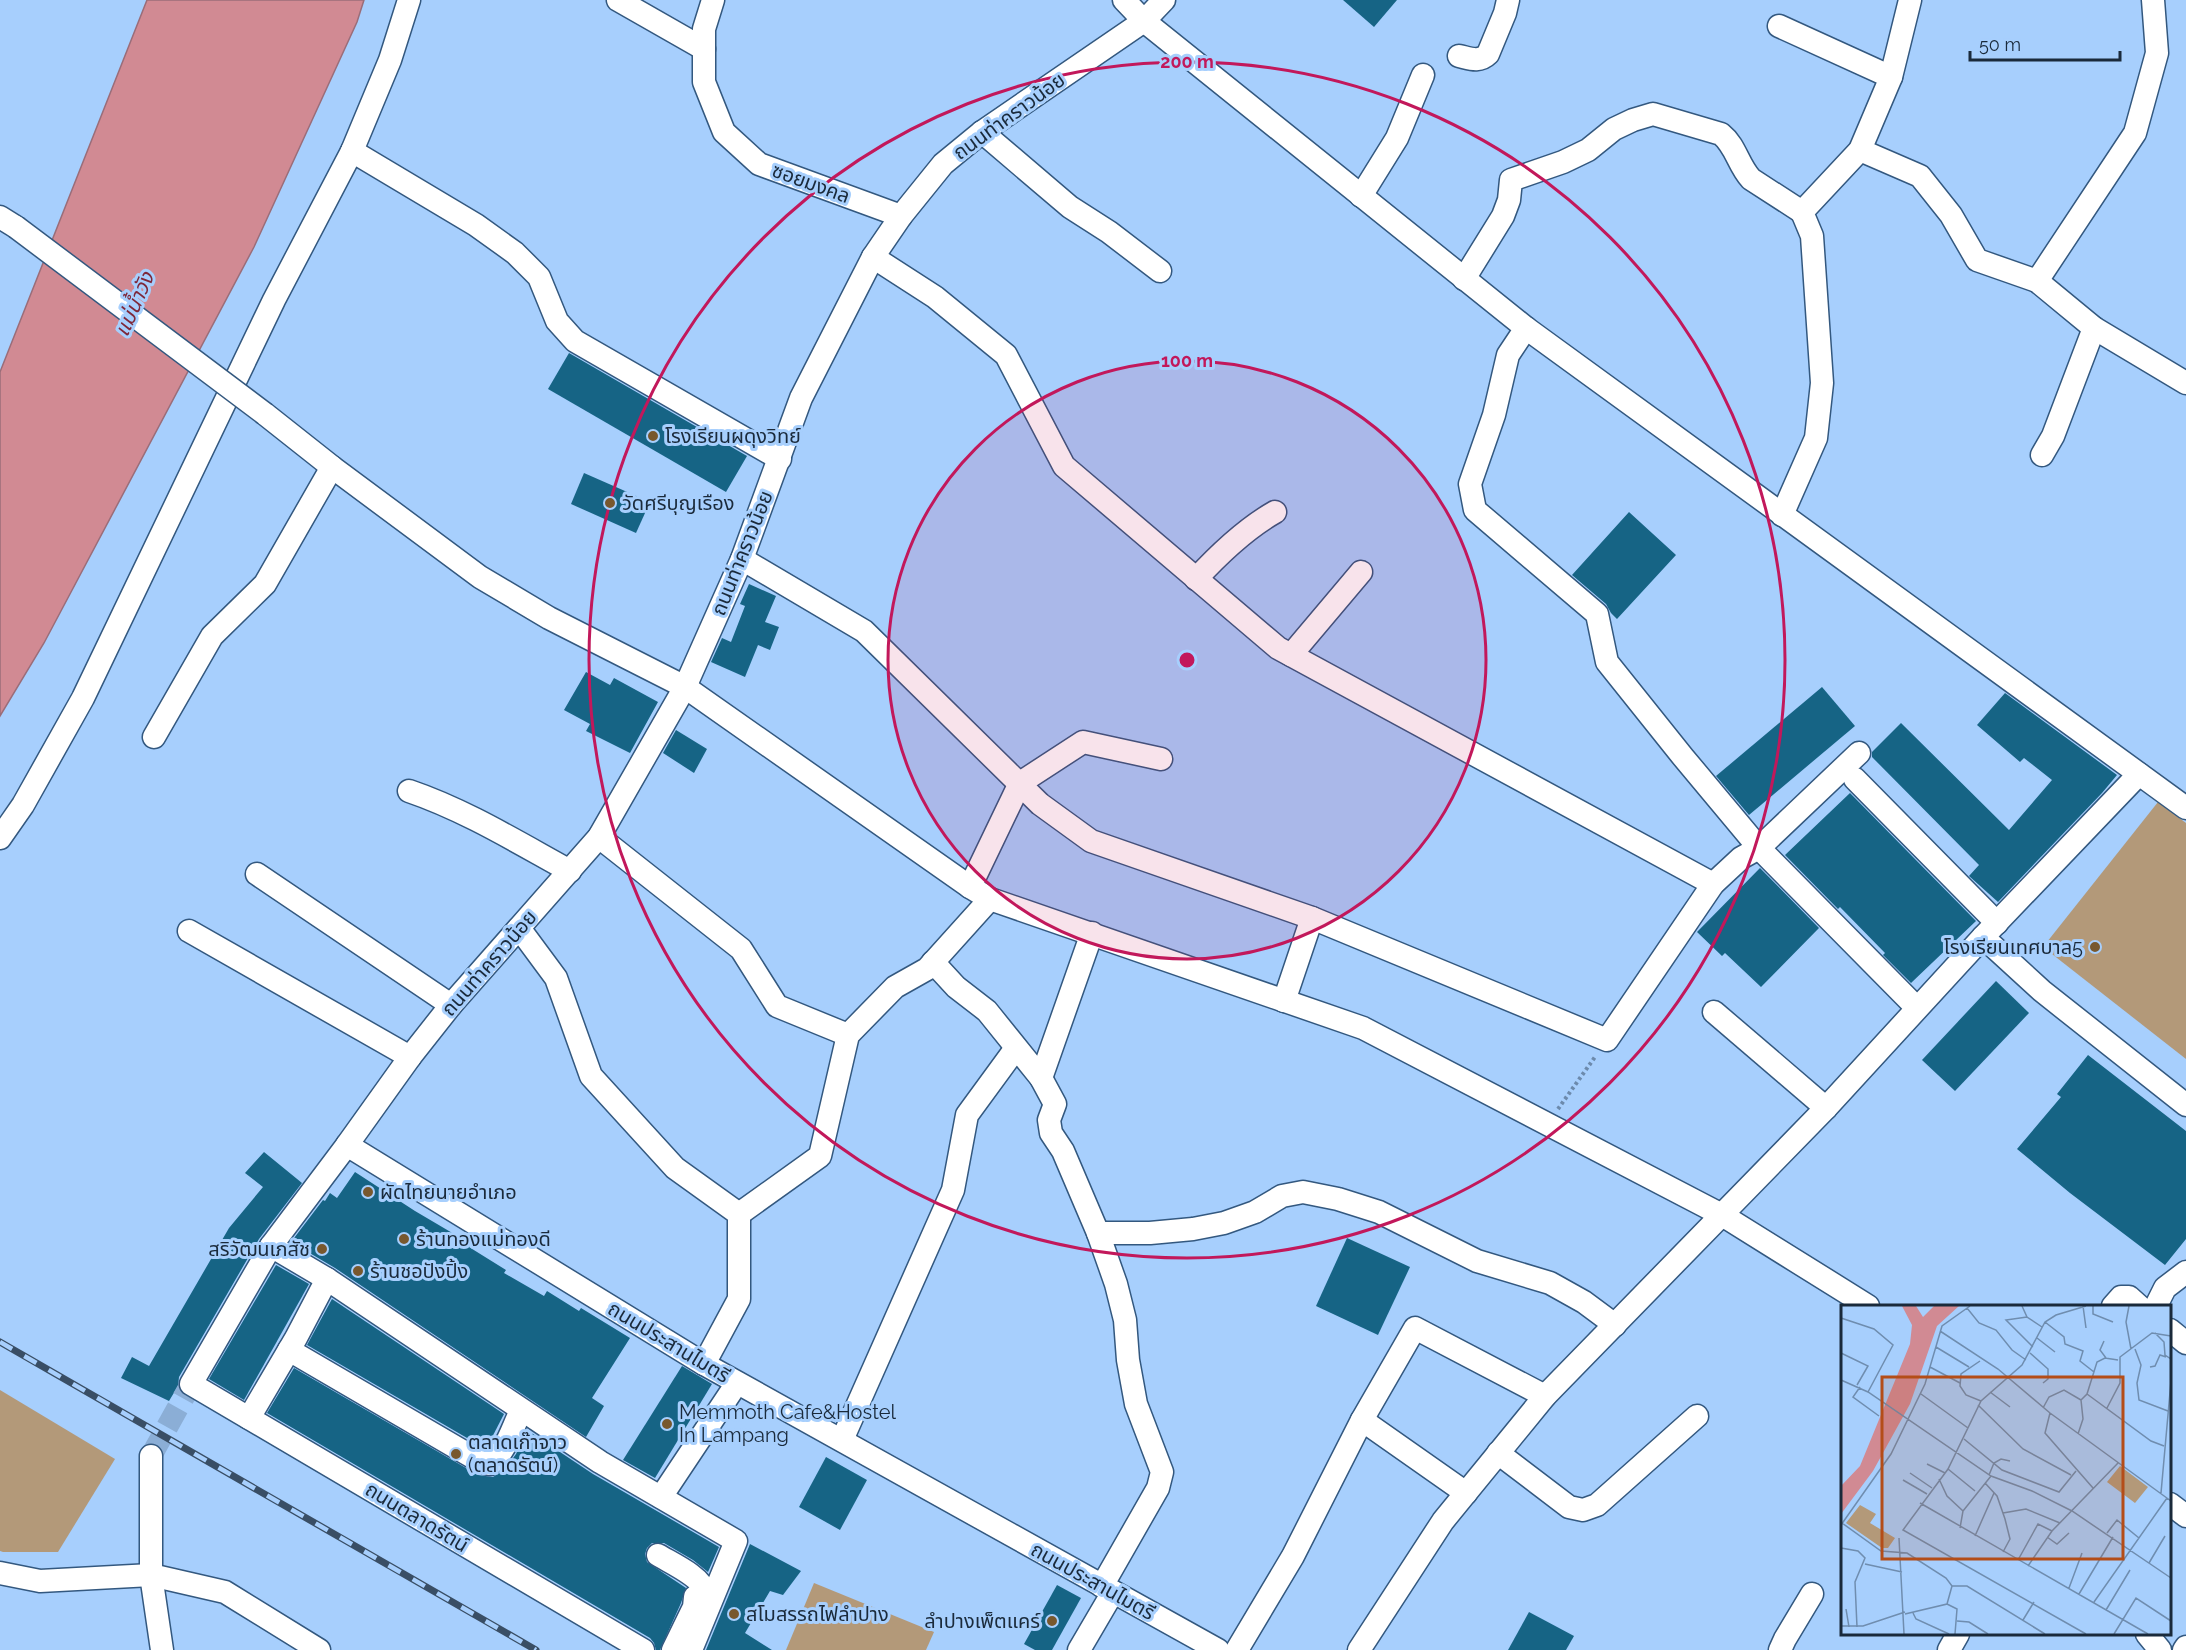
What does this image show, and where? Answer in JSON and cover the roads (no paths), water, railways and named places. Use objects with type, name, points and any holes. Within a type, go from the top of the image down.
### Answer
[{"type":"street","points":[[0,838],[23,805],[83,698],[274,300],[352,151],[390,60],[409,0]]},
{"type":"street","points":[[618,0],[704,49]]},
{"type":"street","name":"ซอยมงคล","points":[[713,0],[704,29],[704,82],[724,132],[759,164],[900,216]]},
{"type":"street","points":[[1124,0],[1144,21],[1526,328],[2186,808]]},
{"type":"street","name":"ถนนท่าคราวน้อย","points":[[191,1383],[271,1246],[410,1057],[451,1005],[599,837],[685,687],[742,559],[801,398],[873,257],[900,216],[943,164],[981,132],[1144,21],[1164,0]]},
{"type":"street","points":[[1459,56],[1478,60],[1488,54],[1508,0]]},
{"type":"street","points":[[1802,212],[1860,150],[1891,77],[1910,0]]},
{"type":"street","points":[[2037,280],[2135,134],[2157,53],[2153,0]]},
{"type":"street","points":[[1779,26],[1891,77]]},
{"type":"street","points":[[1361,196],[1397,138],[1423,75]]},
{"type":"street","points":[[1464,279],[1503,216],[1509,200],[1512,180],[1571,158],[1588,150],[1614,129],[1653,114],[1721,134],[1730,141],[1745,172],[1751,179],[1802,212],[1812,236],[1822,383],[1816,438],[1782,515]]},
{"type":"street","points":[[981,132],[1070,207],[1109,232],[1160,271]]},
{"type":"street","points":[[1860,150],[1920,176],[1951,215],[1977,260],[2037,280],[2094,328],[2186,383]]},
{"type":"street","points":[[352,151],[476,225],[515,253],[538,277],[557,321],[575,340],[780,459]]},
{"type":"street","points":[[8,222],[480,577],[549,618],[685,687],[990,899],[1363,1028],[1722,1215],[1866,1305]]},
{"type":"street","points":[[873,257],[935,297],[1006,355],[1064,466],[1278,648],[1713,884]]},
{"type":"street","points":[[1526,328],[1508,355],[1494,415],[1470,484],[1475,510],[1597,614],[1607,662],[1759,848],[1917,1008]]},
{"type":"street","points":[[2042,455],[2053,436],[2094,328]]},
{"type":"street","points":[[154,737],[212,636],[265,584],[332,467]]},
{"type":"street","points":[[1196,579],[1240,536],[1275,512]]},
{"type":"street","points":[[742,559],[864,631],[1040,804],[1091,841],[1312,918],[1607,1040],[1713,884],[1741,858],[1759,848],[1859,753]]},
{"type":"street","points":[[1291,656],[1360,572]]},
{"type":"street","points":[[970,887],[1020,783],[1083,742],[1161,759]]},
{"type":"street","points":[[1359,1650],[1443,1521],[1545,1396],[1826,1108],[1990,930],[2139,774]]},
{"type":"street","points":[[1855,779],[2042,991],[2186,1105]]},
{"type":"street","points":[[409,791],[433,799],[494,829],[570,871]]},
{"type":"street","points":[[599,837],[741,949],[777,1006],[848,1035]]},
{"type":"street","points":[[257,874],[451,1005]]},
{"type":"street","points":[[739,1214],[820,1156],[848,1035],[894,987],[927,969],[990,899]]},
{"type":"street","points":[[1284,1001],[1312,918]]},
{"type":"street","points":[[519,928],[556,978],[591,1076],[675,1168],[739,1214]]},
{"type":"street","points":[[189,931],[410,1057]]},
{"type":"street","points":[[1041,1078],[1092,933]]},
{"type":"street","points":[[933,962],[956,987],[987,1011],[1041,1078],[1055,1104],[1049,1119],[1051,1133],[1063,1151],[1098,1233],[1116,1284],[1125,1320],[1128,1360],[1136,1404],[1162,1472],[1158,1488],[1079,1650]]},
{"type":"street","points":[[1714,1012],[1826,1108]]},
{"type":"street","points":[[842,1440],[953,1190],[967,1114],[1016,1048]]},
{"type":"street","name":"ถนนประสานไมตรี","points":[[347,1145],[704,1364],[1218,1650]]},
{"type":"street","points":[[1098,1233],[1150,1233],[1224,1223],[1255,1212],[1282,1196],[1303,1192],[1338,1199],[1379,1212],[1477,1261],[1550,1283],[1584,1302],[1615,1324]]},
{"type":"street","points":[[704,1364],[739,1299],[739,1214]]},
{"type":"street","points":[[271,1246],[327,1279],[520,1411],[600,1462],[736,1541],[691,1650]]},
{"type":"street","points":[[2157,1305],[2166,1288],[2186,1272]]},
{"type":"street","points":[[249,1418],[327,1279]]},
{"type":"street","points":[[2114,1305],[2121,1297],[2129,1297],[2138,1305]]},
{"type":"street","points":[[1237,1650],[1293,1556],[1362,1420],[1415,1328],[1545,1396]]},
{"type":"street","points":[[2171,1332],[2186,1343]]},
{"type":"street","points":[[289,1350],[481,1462],[490,1464],[496,1459],[520,1411]]},
{"type":"street","name":"ถนนตลาดรัตน์","points":[[191,1383],[643,1650]]},
{"type":"street","points":[[661,1497],[737,1383]]},
{"type":"street","points":[[1498,1453],[1569,1507],[1583,1510],[1597,1505],[1697,1416]]},
{"type":"street","points":[[1362,1420],[1466,1493]]},
{"type":"street","points":[[151,1456],[151,1575],[162,1650]]},
{"type":"street","points":[[2171,1505],[2186,1516]]},
{"type":"street","points":[[658,1555],[699,1580],[704,1587],[704,1591],[695,1597],[694,1607],[673,1650]]},
{"type":"street","points":[[0,1573],[40,1581],[151,1575],[225,1592],[319,1650]]},
{"type":"street","points":[[1780,1650],[1812,1594]]},
{"type":"street","points":[[1948,1650],[1957,1635]]},
{"type":"street","points":[[2148,1635],[2160,1650]]},
{"type":"water","name":"แม่น้ำวัง","points":[[147,0],[364,0],[357,22],[254,247],[44,643],[0,716],[0,372]]},
{"type":"tunnel","points":[[151,1456],[191,1384]]},
{"type":"railway","points":[[0,1342],[536,1650]]},
{"type":"place","name":"โรงเรียนผดุงวิทย์","points":[[653,436]]},
{"type":"place","name":"วัดศรีบุญเรือง","points":[[610,503]]},
{"type":"place","name":"โรงเรียนเทศบาล5","points":[[2095,947]]},
{"type":"place","name":"ผัดไทยนายอำเภอ","points":[[368,1192]]},
{"type":"place","name":"ร้านทองแม่ทองดี","points":[[404,1239]]},
{"type":"place","name":"สริวัฒนเภสัช","points":[[322,1249]]},
{"type":"place","name":"ร้านชอปังปิ้ง","points":[[358,1271]]},
{"type":"place","name":"Memmoth Cafe&Hostel In Lampang","points":[[667,1424]]},
{"type":"place","name":"ตลาดเก๊าจาว (ตลาดรัตน์)","points":[[456,1454]]},
{"type":"place","name":"สโมสรรถไฟลำปาง","points":[[734,1614]]},
{"type":"place","name":"ลำปางเพ็ตแคร์","points":[[1052,1621]]}]
